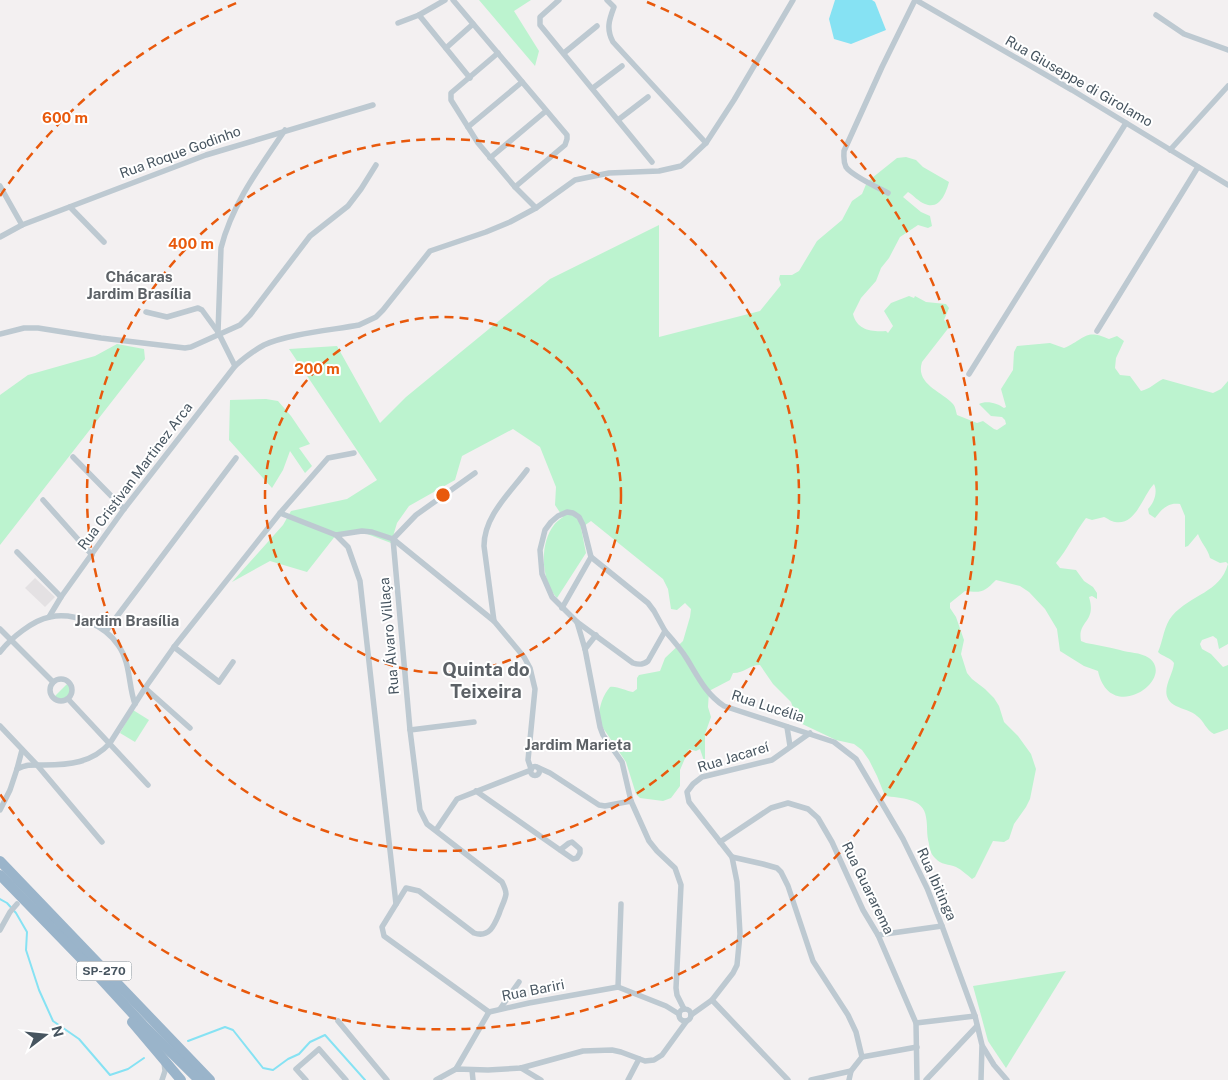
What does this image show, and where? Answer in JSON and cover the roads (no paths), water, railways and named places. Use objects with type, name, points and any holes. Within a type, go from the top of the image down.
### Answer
[{"type":"highway","name":"SP-270","points":[[0,860],[210,1080]]},
{"type":"highway","name":"SP-270","points":[[0,875],[198,1080]]},
{"type":"highway","points":[[100,978],[135,1026],[181,1080]]},
{"type":"street","points":[[398,23],[418,15],[445,0]]},
{"type":"street","points":[[453,0],[567,135],[565,145],[515,187]]},
{"type":"street","points":[[559,0],[543,14],[539,22],[652,162]]},
{"type":"street","points":[[607,0],[614,7]]},
{"type":"street","points":[[618,0],[608,21],[613,42],[706,143]]},
{"type":"street","name":"Rua Cristivan Martinez Arca","points":[[49,617],[61,597],[124,509],[235,366],[247,355],[265,345],[280,340],[368,322],[383,310],[430,251],[499,228],[536,208],[575,180],[609,173],[659,171],[681,166],[706,143],[734,100],[793,0]]},
{"type":"street","points":[[888,193],[850,171],[845,166],[843,159],[844,151],[916,0]]},
{"type":"street","name":"Rua Giuseppe di Girolamo","points":[[916,0],[1228,185]]},
{"type":"street","points":[[418,15],[470,78]]},
{"type":"street","points":[[1156,15],[1184,34],[1228,50]]},
{"type":"street","points":[[446,48],[473,24]]},
{"type":"street","points":[[564,53],[597,26]]},
{"type":"street","points":[[498,53],[452,93],[450,98],[490,158],[536,208]]},
{"type":"street","points":[[593,88],[622,66]]},
{"type":"street","points":[[468,127],[522,82]]},
{"type":"street","points":[[1170,150],[1228,86]]},
{"type":"street","points":[[618,120],[648,97]]},
{"type":"street","name":"Rua Roque Godinho","points":[[0,237],[22,225],[206,155],[373,105]]},
{"type":"street","points":[[490,158],[546,111]]},
{"type":"street","points":[[969,374],[1126,123]]},
{"type":"street","points":[[219,333],[220,261],[224,236],[235,210],[255,175],[285,130]]},
{"type":"street","points":[[0,334],[24,328],[38,328],[184,348],[240,325],[250,315],[310,236],[348,206],[376,165]]},
{"type":"street","points":[[1097,331],[1198,167]]},
{"type":"street","points":[[0,186],[22,225]]},
{"type":"street","points":[[70,207],[104,242]]},
{"type":"street","points":[[146,312],[167,317],[198,308],[202,310],[219,333],[235,366]]},
{"type":"street","points":[[17,769],[26,764],[67,764],[86,760],[103,751],[174,647],[280,513],[328,458],[354,453]]},
{"type":"street","points":[[73,457],[124,509]]},
{"type":"street","points":[[106,631],[236,458]]},
{"type":"street","points":[[494,621],[484,546],[485,534],[489,521],[527,470]]},
{"type":"street","points":[[393,539],[416,515],[475,473]]},
{"type":"street","points":[[43,500],[92,554]]},
{"type":"street","points":[[562,608],[591,557],[583,525],[579,517],[567,512],[551,522],[545,530],[542,540],[540,562],[545,584],[552,597],[562,608],[577,622],[633,664],[638,665],[648,661],[665,631]]},
{"type":"street","points":[[280,513],[336,535],[348,547],[360,581],[396,904],[382,927],[384,936],[490,1012]]},
{"type":"street","points":[[336,535],[362,531],[372,532],[393,539],[494,621],[524,657],[534,678],[535,689],[528,763],[535,770]]},
{"type":"street","name":"Rua Álvaro Villaça","points":[[393,539],[410,730],[420,810],[427,824],[502,882],[506,892],[493,928],[480,935],[474,933],[419,891],[411,888],[406,888],[396,904]]},
{"type":"street","points":[[17,552],[61,597]]},
{"type":"street","name":"Rua Lucélia","points":[[591,557],[648,603],[706,691],[714,699],[724,706],[810,733]]},
{"type":"street","points":[[0,652],[11,639],[49,617],[65,616],[77,619],[106,631],[118,645],[126,660],[134,704]]},
{"type":"street","points":[[577,622],[585,649],[597,717],[603,735],[622,762],[631,801],[649,841],[657,852],[675,868],[681,885],[676,988],[682,1012],[681,1020],[686,1022]]},
{"type":"street","points":[[0,628],[52,682]]},
{"type":"street","points":[[585,649],[596,635]]},
{"type":"street","points":[[174,647],[219,682],[233,662]]},
{"type":"street","points":[[61,678],[70,682],[73,688],[68,699],[62,701],[53,698],[50,688],[52,682],[61,678]]},
{"type":"street","points":[[145,688],[190,728]]},
{"type":"street","points":[[68,699],[148,785]]},
{"type":"street","points":[[410,730],[474,722]]},
{"type":"street","points":[[0,726],[37,765],[102,842]]},
{"type":"street","points":[[787,727],[790,746]]},
{"type":"street","name":"Rua Jacareí","points":[[720,842],[688,802],[687,792],[693,784],[702,777],[772,760],[810,733]]},
{"type":"street","name":"Rua Ibitinga","points":[[810,733],[834,742],[856,759],[902,839],[927,888],[975,1016],[982,1045],[982,1080]]},
{"type":"street","points":[[0,810],[10,790],[22,750]]},
{"type":"street","points":[[436,830],[457,799],[535,770],[550,773],[598,805],[605,806],[631,801]]},
{"type":"street","points":[[476,791],[560,850]]},
{"type":"street","name":"Rua Guararema","points":[[720,842],[771,808],[788,803],[808,809],[818,818],[832,842],[859,901],[878,935],[916,1023],[917,1080]]},
{"type":"street","points":[[436,1080],[456,1069],[521,1068],[583,1051],[621,1052],[639,1059],[659,1059],[690,1019],[691,1015],[712,1000],[737,965],[740,934],[737,882],[732,858],[720,842]]},
{"type":"street","points":[[732,858],[764,864],[777,868],[781,872],[788,886],[813,961],[848,1015],[856,1032],[862,1057]]},
{"type":"street","points":[[621,904],[618,987],[682,1012],[689,1011],[691,1015]]},
{"type":"street","points":[[0,930],[16,905]]},
{"type":"street","points":[[878,935],[942,926]]},
{"type":"street","points":[[500,1009],[519,982]]},
{"type":"street","name":"Rua Bariri","points":[[456,1069],[490,1012],[618,987]]},
{"type":"street","points":[[712,1000],[788,1080]]},
{"type":"street","points":[[916,1023],[975,1016]]},
{"type":"street","points":[[338,1021],[387,1080]]},
{"type":"street","points":[[926,1080],[977,1026]]},
{"type":"street","points":[[982,1045],[994,1065],[1007,1080]]},
{"type":"street","points":[[850,1080],[851,1071],[862,1057],[917,1047]]},
{"type":"street","points":[[306,1080],[296,1069],[319,1049],[346,1080]]},
{"type":"street","points":[[628,1080],[639,1059]]},
{"type":"street","points":[[162,1080],[165,1071],[164,1062]]},
{"type":"street","points":[[521,1068],[541,1080]]},
{"type":"street","points":[[472,1070],[473,1080]]},
{"type":"street","points":[[811,1080],[851,1071]]},
{"type":"water","points":[[835,0],[872,0],[875,2],[886,30],[851,44],[834,39],[829,19]]},
{"type":"waterway","points":[[0,899],[7,903],[16,913],[27,932],[26,950],[39,990],[53,1021],[79,1039],[110,1075],[128,1069],[144,1058]]},
{"type":"waterway","points":[[188,1041],[225,1027],[233,1030],[263,1068],[273,1070],[288,1059],[299,1054],[310,1042],[325,1035],[365,1080]]},
{"type":"district","name":"Chácaras Jardim Brasília","points":[[139,286]]},
{"type":"district","name":"Jardim Brasília","points":[[127,621]]},
{"type":"district","name":"Quinta do Teixeira","points":[[486,680]]},
{"type":"district","name":"Jardim Marieta","points":[[578,745]]}]
